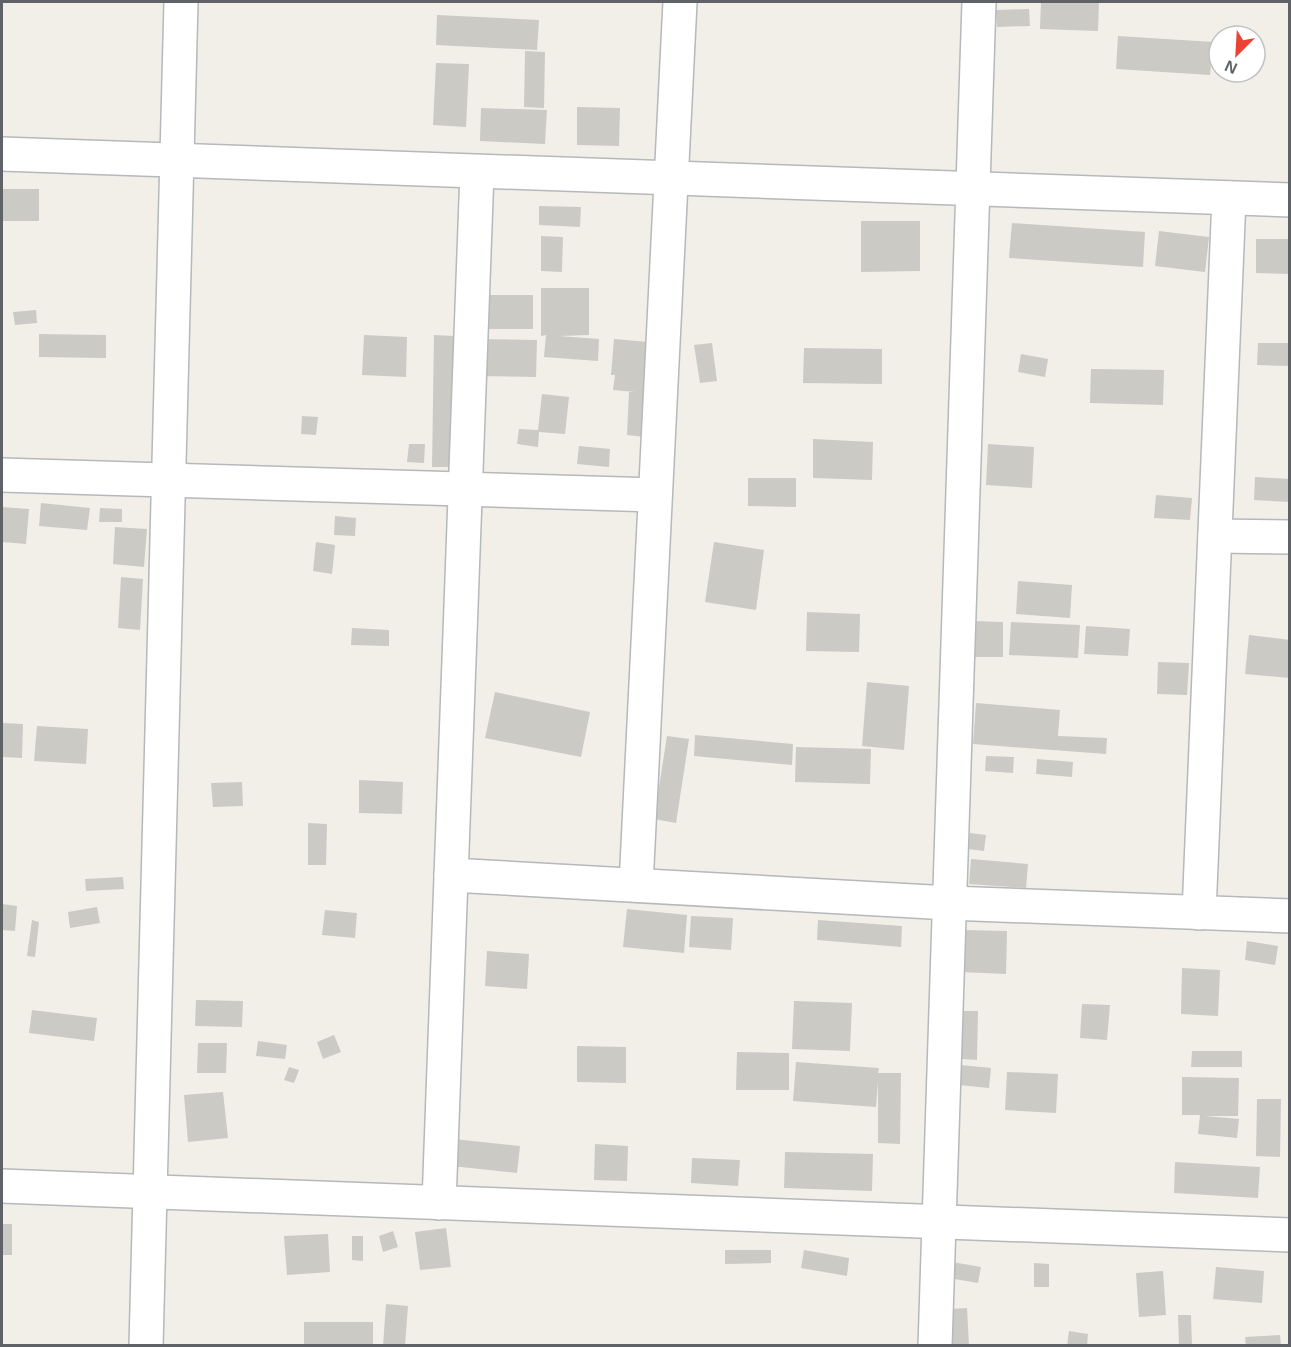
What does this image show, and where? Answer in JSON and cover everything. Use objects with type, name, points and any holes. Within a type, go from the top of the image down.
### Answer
[{"type":"street","points":[[146,1346],[181,2]]},
{"type":"street","points":[[636,885],[680,2]]},
{"type":"street","points":[[935,1346],[979,2]]},
{"type":"street","points":[[2,154],[1290,200]]},
{"type":"street","points":[[439,1203],[477,171]]},
{"type":"street","points":[[1199,913],[1229,198]]},
{"type":"street","points":[[2,475],[656,495]]},
{"type":"street","points":[[1215,536],[1290,537]]},
{"type":"street","points":[[451,875],[949,903],[1290,916]]},
{"type":"street","points":[[2,1186],[1290,1235]]},
{"type":"building","points":[[1041,2],[1099,2],[1098,31],[1040,29]]},
{"type":"building","points":[[1029,9],[1030,26],[997,27],[996,10]]},
{"type":"building","points":[[437,15],[539,20],[537,50],[436,45]]},
{"type":"building","points":[[1118,36],[1207,42],[1207,75],[1116,69]]},
{"type":"building","points":[[525,51],[545,52],[544,108],[524,107]]},
{"type":"building","points":[[436,63],[469,64],[466,127],[433,125]]},
{"type":"building","points":[[577,107],[620,108],[619,146],[577,145]]},
{"type":"building","points":[[481,108],[547,110],[545,144],[480,141]]},
{"type":"building","points":[[2,189],[39,189],[39,221],[2,221]]},
{"type":"building","points":[[539,206],[581,207],[580,227],[539,225]]},
{"type":"building","points":[[861,221],[920,221],[920,271],[861,272]]},
{"type":"building","points":[[1012,223],[1145,232],[1143,267],[1009,258]]},
{"type":"building","points":[[1159,231],[1209,237],[1205,272],[1155,266]]},
{"type":"building","points":[[541,236],[563,237],[562,272],[541,271]]},
{"type":"building","points":[[1256,239],[1290,239],[1290,274],[1256,273]]},
{"type":"building","points":[[541,288],[589,288],[589,335],[559,336],[599,339],[598,361],[544,357],[546,335],[541,336]]},
{"type":"building","points":[[482,295],[533,295],[533,329],[483,329]]},
{"type":"building","points":[[36,310],[37,323],[15,325],[13,312]]},
{"type":"building","points":[[39,334],[106,335],[106,358],[39,357]]},
{"type":"building","points":[[364,335],[407,337],[406,377],[362,375]]},
{"type":"building","points":[[434,335],[455,336],[452,467],[432,467]]},
{"type":"building","points":[[476,339],[537,340],[536,377],[475,376]]},
{"type":"building","points":[[614,339],[648,342],[645,437],[627,435],[629,392],[635,392],[613,390],[615,375],[611,375]]},
{"type":"building","points":[[712,343],[717,381],[700,383],[694,345]]},
{"type":"building","points":[[1258,343],[1290,343],[1290,366],[1257,365]]},
{"type":"building","points":[[804,348],[882,349],[882,384],[803,383]]},
{"type":"building","points":[[1021,354],[1048,359],[1045,377],[1018,372]]},
{"type":"building","points":[[1091,369],[1164,370],[1163,405],[1090,403]]},
{"type":"building","points":[[542,394],[569,397],[565,434],[539,432],[538,447],[517,444],[519,429],[538,430]]},
{"type":"building","points":[[302,416],[318,417],[316,435],[301,434]]},
{"type":"building","points":[[813,439],[873,442],[872,480],[813,478]]},
{"type":"building","points":[[409,444],[425,444],[424,463],[407,462]]},
{"type":"building","points":[[988,444],[1034,447],[1032,488],[986,485]]},
{"type":"building","points":[[579,446],[610,449],[609,467],[577,464]]},
{"type":"building","points":[[1255,477],[1290,479],[1290,502],[1254,500]]},
{"type":"building","points":[[748,478],[796,478],[796,507],[748,506]]},
{"type":"building","points":[[1156,495],[1192,498],[1190,520],[1154,518]]},
{"type":"building","points":[[41,503],[90,508],[87,530],[39,526]]},
{"type":"building","points":[[2,507],[29,509],[26,544],[2,542]]},
{"type":"building","points":[[100,508],[122,509],[122,522],[99,522]]},
{"type":"building","points":[[335,516],[356,518],[355,536],[334,535]]},
{"type":"building","points":[[115,527],[147,529],[144,567],[113,564]]},
{"type":"building","points":[[316,542],[335,545],[332,574],[313,571]]},
{"type":"building","points":[[714,542],[764,550],[756,610],[705,602]]},
{"type":"building","points":[[121,577],[143,579],[140,630],[118,628]]},
{"type":"building","points":[[1018,581],[1072,585],[1070,618],[1016,614]]},
{"type":"building","points":[[807,612],[860,614],[859,652],[806,651]]},
{"type":"building","points":[[973,621],[1003,622],[1003,657],[972,657]]},
{"type":"building","points":[[1011,622],[1080,625],[1078,658],[1009,655]]},
{"type":"building","points":[[1086,626],[1130,629],[1128,656],[1084,654]]},
{"type":"building","points":[[352,628],[389,630],[389,646],[351,645]]},
{"type":"building","points":[[1249,635],[1290,640],[1290,678],[1245,674]]},
{"type":"building","points":[[1158,662],[1189,663],[1187,695],[1157,694]]},
{"type":"building","points":[[867,682],[909,686],[904,750],[862,746]]},
{"type":"building","points":[[495,692],[590,712],[581,757],[485,738]]},
{"type":"building","points":[[976,703],[1060,710],[1058,736],[1107,738],[1106,754],[973,744]]},
{"type":"building","points":[[2,723],[23,724],[22,758],[2,757]]},
{"type":"building","points":[[37,726],[88,729],[86,764],[34,761]]},
{"type":"building","points":[[695,735],[793,744],[792,765],[694,756]]},
{"type":"building","points":[[667,736],[689,739],[676,823],[654,819]]},
{"type":"building","points":[[796,747],[871,749],[870,784],[795,782]]},
{"type":"building","points":[[986,756],[1014,757],[1013,773],[985,771]]},
{"type":"building","points":[[1037,759],[1073,762],[1072,777],[1036,774]]},
{"type":"building","points":[[359,780],[403,782],[402,814],[359,813]]},
{"type":"building","points":[[242,782],[243,806],[213,807],[211,783]]},
{"type":"building","points":[[308,823],[327,824],[326,865],[308,865]]},
{"type":"building","points":[[970,833],[986,835],[984,851],[968,849]]},
{"type":"building","points":[[971,859],[1028,864],[1026,888],[969,884]]},
{"type":"building","points":[[123,877],[124,889],[86,891],[85,879]]},
{"type":"building","points":[[2,904],[17,906],[15,931],[2,930]]},
{"type":"building","points":[[97,907],[100,923],[70,928],[68,912]]},
{"type":"building","points":[[627,909],[687,915],[684,953],[623,947]]},
{"type":"building","points":[[325,910],[357,913],[355,938],[322,935]]},
{"type":"building","points":[[691,916],[733,918],[731,950],[689,947]]},
{"type":"building","points":[[32,920],[39,922],[35,957],[27,956]]},
{"type":"building","points":[[818,920],[902,926],[901,947],[817,940]]},
{"type":"building","points":[[962,930],[1007,931],[1006,974],[961,972]]},
{"type":"building","points":[[1247,941],[1278,946],[1275,965],[1245,960]]},
{"type":"building","points":[[487,951],[529,954],[527,989],[485,986]]},
{"type":"building","points":[[1182,968],[1220,970],[1218,1016],[1181,1014]]},
{"type":"building","points":[[196,1000],[243,1001],[242,1027],[195,1026]]},
{"type":"building","points":[[794,1001],[852,1003],[850,1051],[792,1049]]},
{"type":"building","points":[[1082,1004],[1110,1005],[1107,1040],[1080,1038]]},
{"type":"building","points":[[32,1010],[97,1018],[94,1041],[29,1033]]},
{"type":"building","points":[[962,1011],[978,1011],[977,1060],[961,1059]]},
{"type":"building","points":[[334,1035],[341,1052],[323,1059],[317,1042]]},
{"type":"building","points":[[258,1041],[287,1045],[285,1059],[256,1056]]},
{"type":"building","points":[[198,1043],[227,1043],[226,1073],[197,1073]]},
{"type":"building","points":[[577,1046],[626,1047],[626,1083],[577,1082]]},
{"type":"building","points":[[1192,1051],[1242,1051],[1242,1067],[1191,1067]]},
{"type":"building","points":[[737,1052],[789,1053],[789,1090],[736,1090]]},
{"type":"building","points":[[796,1062],[879,1068],[878,1073],[901,1073],[900,1144],[878,1143],[878,1081],[876,1107],[793,1101]]},
{"type":"building","points":[[961,1065],[991,1068],[989,1088],[959,1085]]},
{"type":"building","points":[[289,1067],[299,1070],[294,1083],[284,1080]]},
{"type":"building","points":[[1007,1072],[1058,1074],[1056,1113],[1005,1110]]},
{"type":"building","points":[[1182,1077],[1239,1078],[1238,1116],[1205,1116],[1239,1119],[1237,1138],[1198,1134],[1200,1115],[1182,1115]]},
{"type":"building","points":[[223,1092],[228,1138],[188,1142],[184,1095]]},
{"type":"building","points":[[1257,1099],[1281,1099],[1280,1157],[1256,1156]]},
{"type":"building","points":[[454,1139],[520,1146],[517,1173],[452,1166]]},
{"type":"building","points":[[595,1144],[628,1146],[627,1181],[594,1180]]},
{"type":"building","points":[[785,1152],[873,1154],[872,1191],[784,1188]]},
{"type":"building","points":[[692,1158],[740,1160],[738,1186],[691,1183]]},
{"type":"building","points":[[1175,1162],[1260,1167],[1258,1198],[1174,1193]]},
{"type":"building","points":[[2,1224],[12,1224],[12,1255],[2,1255]]},
{"type":"building","points":[[446,1228],[451,1267],[420,1270],[415,1232]]},
{"type":"building","points":[[393,1231],[398,1247],[383,1252],[379,1236]]},
{"type":"building","points":[[328,1234],[330,1272],[287,1275],[284,1236]]},
{"type":"building","points":[[352,1236],[363,1236],[363,1261],[352,1260]]},
{"type":"building","points":[[725,1250],[771,1250],[771,1263],[725,1264]]},
{"type":"building","points":[[804,1250],[849,1258],[847,1276],[801,1268]]},
{"type":"building","points":[[946,1261],[981,1267],[978,1283],[943,1277]]},
{"type":"building","points":[[1034,1263],[1049,1264],[1049,1287],[1034,1287]]},
{"type":"building","points":[[1216,1267],[1264,1271],[1262,1303],[1213,1299]]},
{"type":"building","points":[[1163,1271],[1166,1315],[1139,1317],[1136,1273]]},
{"type":"building","points":[[386,1304],[408,1306],[405,1346],[383,1346]]},
{"type":"building","points":[[967,1308],[969,1346],[952,1346],[950,1309]]},
{"type":"building","points":[[1178,1315],[1191,1315],[1192,1346],[1179,1346]]},
{"type":"building","points":[[304,1322],[373,1322],[373,1346],[304,1346]]},
{"type":"building","points":[[1069,1331],[1088,1334],[1087,1346],[1067,1346]]},
{"type":"building","points":[[1280,1335],[1281,1346],[1246,1346],[1245,1337]]}]
